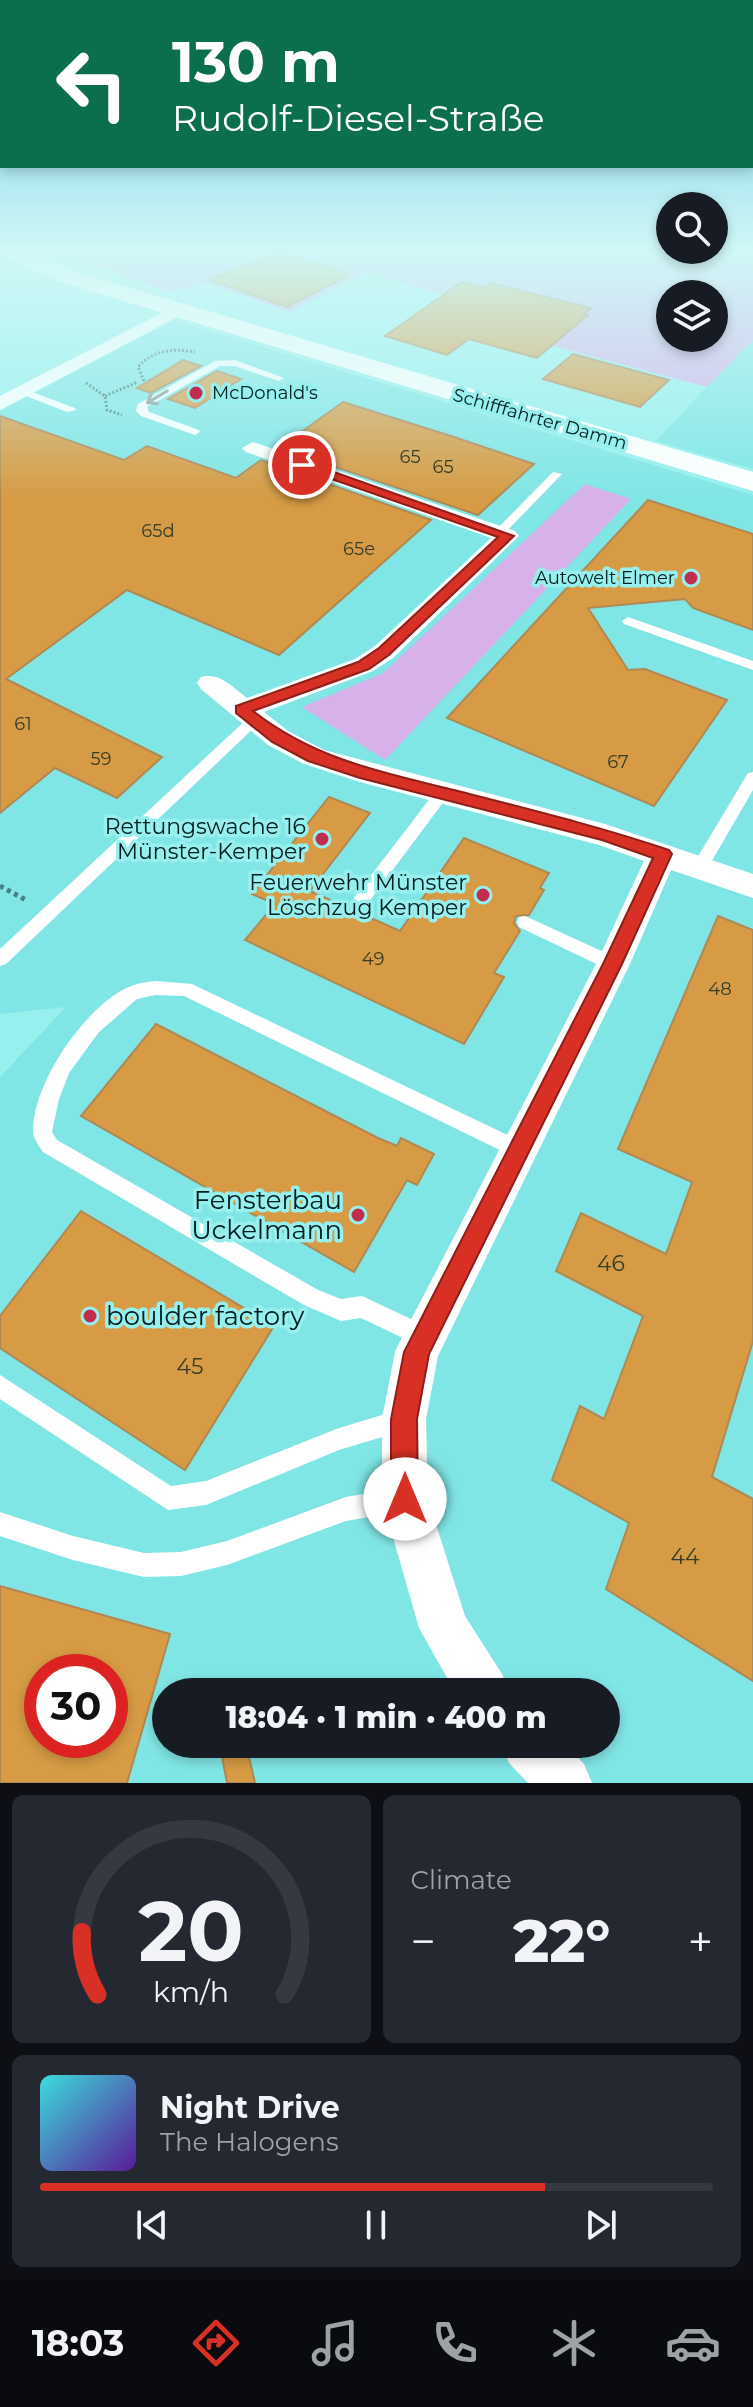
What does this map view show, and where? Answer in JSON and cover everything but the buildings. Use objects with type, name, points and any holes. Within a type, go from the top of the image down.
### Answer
[{"type":"main road","name":"Schifffahrter Damm","points":[[255,333],[753,482]]},
{"type":"street","points":[[0,404],[134,333]]},
{"type":"street","points":[[248,715],[364,665],[384,652],[507,536],[253,448]]},
{"type":"street","points":[[210,683],[278,738],[314,757],[360,772],[605,835],[753,886]]},
{"type":"street","points":[[475,1678],[444,1628],[405,1499],[404,1419],[417,1352],[613,964],[682,861]]},
{"type":"street","points":[[541,1758],[565,1783]]},
{"type":"lane","points":[[195,432],[145,414],[141,411],[142,406],[218,363],[235,363],[279,378]]},
{"type":"lane","points":[[24,392],[71,410]]},
{"type":"lane","points":[[499,533],[557,474]]},
{"type":"lane","points":[[628,621],[753,666]]},
{"type":"lane","points":[[0,959],[248,715]]},
{"type":"lane","points":[[682,861],[753,777]]},
{"type":"lane","points":[[362,899],[443,792]]},
{"type":"lane","points":[[525,922],[613,964]]},
{"type":"lane","points":[[424,1337],[362,1307],[341,1310],[311,1298],[50,1146],[42,1133],[43,1123],[47,1101],[64,1063],[79,1040],[127,996],[158,987],[186,989],[519,1150]]},
{"type":"lane","points":[[0,1386],[168,1498],[206,1493],[339,1439],[404,1419]]},
{"type":"lane","points":[[0,1524],[73,1548],[144,1565],[181,1564],[227,1553],[346,1509],[405,1499]]},
{"type":"path","points":[[105,396],[134,383]]},
{"type":"shaded area","points":[[149,333],[218,333],[753,495],[753,1783],[0,1783],[0,1077],[66,1007],[0,1014],[0,411]]},
{"type":"shaded area","points":[[526,333],[656,333],[656,352],[728,352],[728,333],[753,333],[753,340],[707,387],[550,345]]},
{"type":"shaded area","points":[[753,340],[753,469],[656,441],[707,387]]},
{"type":"shaded area","points":[[585,484],[631,499],[385,760],[302,707],[383,673]]},
{"type":"place","name":"McDonald's","points":[[196,393]]},
{"type":"place","name":"Autowelt Elmer","points":[[691,578]]},
{"type":"place","name":"Rettungswache 16 Münster-Kemper","points":[[322,839]]},
{"type":"place","name":"Feuerwehr Münster Löschzug Kemper","points":[[483,895]]},
{"type":"place","name":"Fensterbau Uckelmann","points":[[358,1215]]},
{"type":"place","name":"boulder factory","points":[[90,1316]]},
{"type":"route","points":[[302,465],[507,536],[384,652],[364,665],[242,710],[278,738],[314,757],[360,772],[605,835],[663,854],[613,964],[417,1352],[404,1419],[405,1499]]}]
